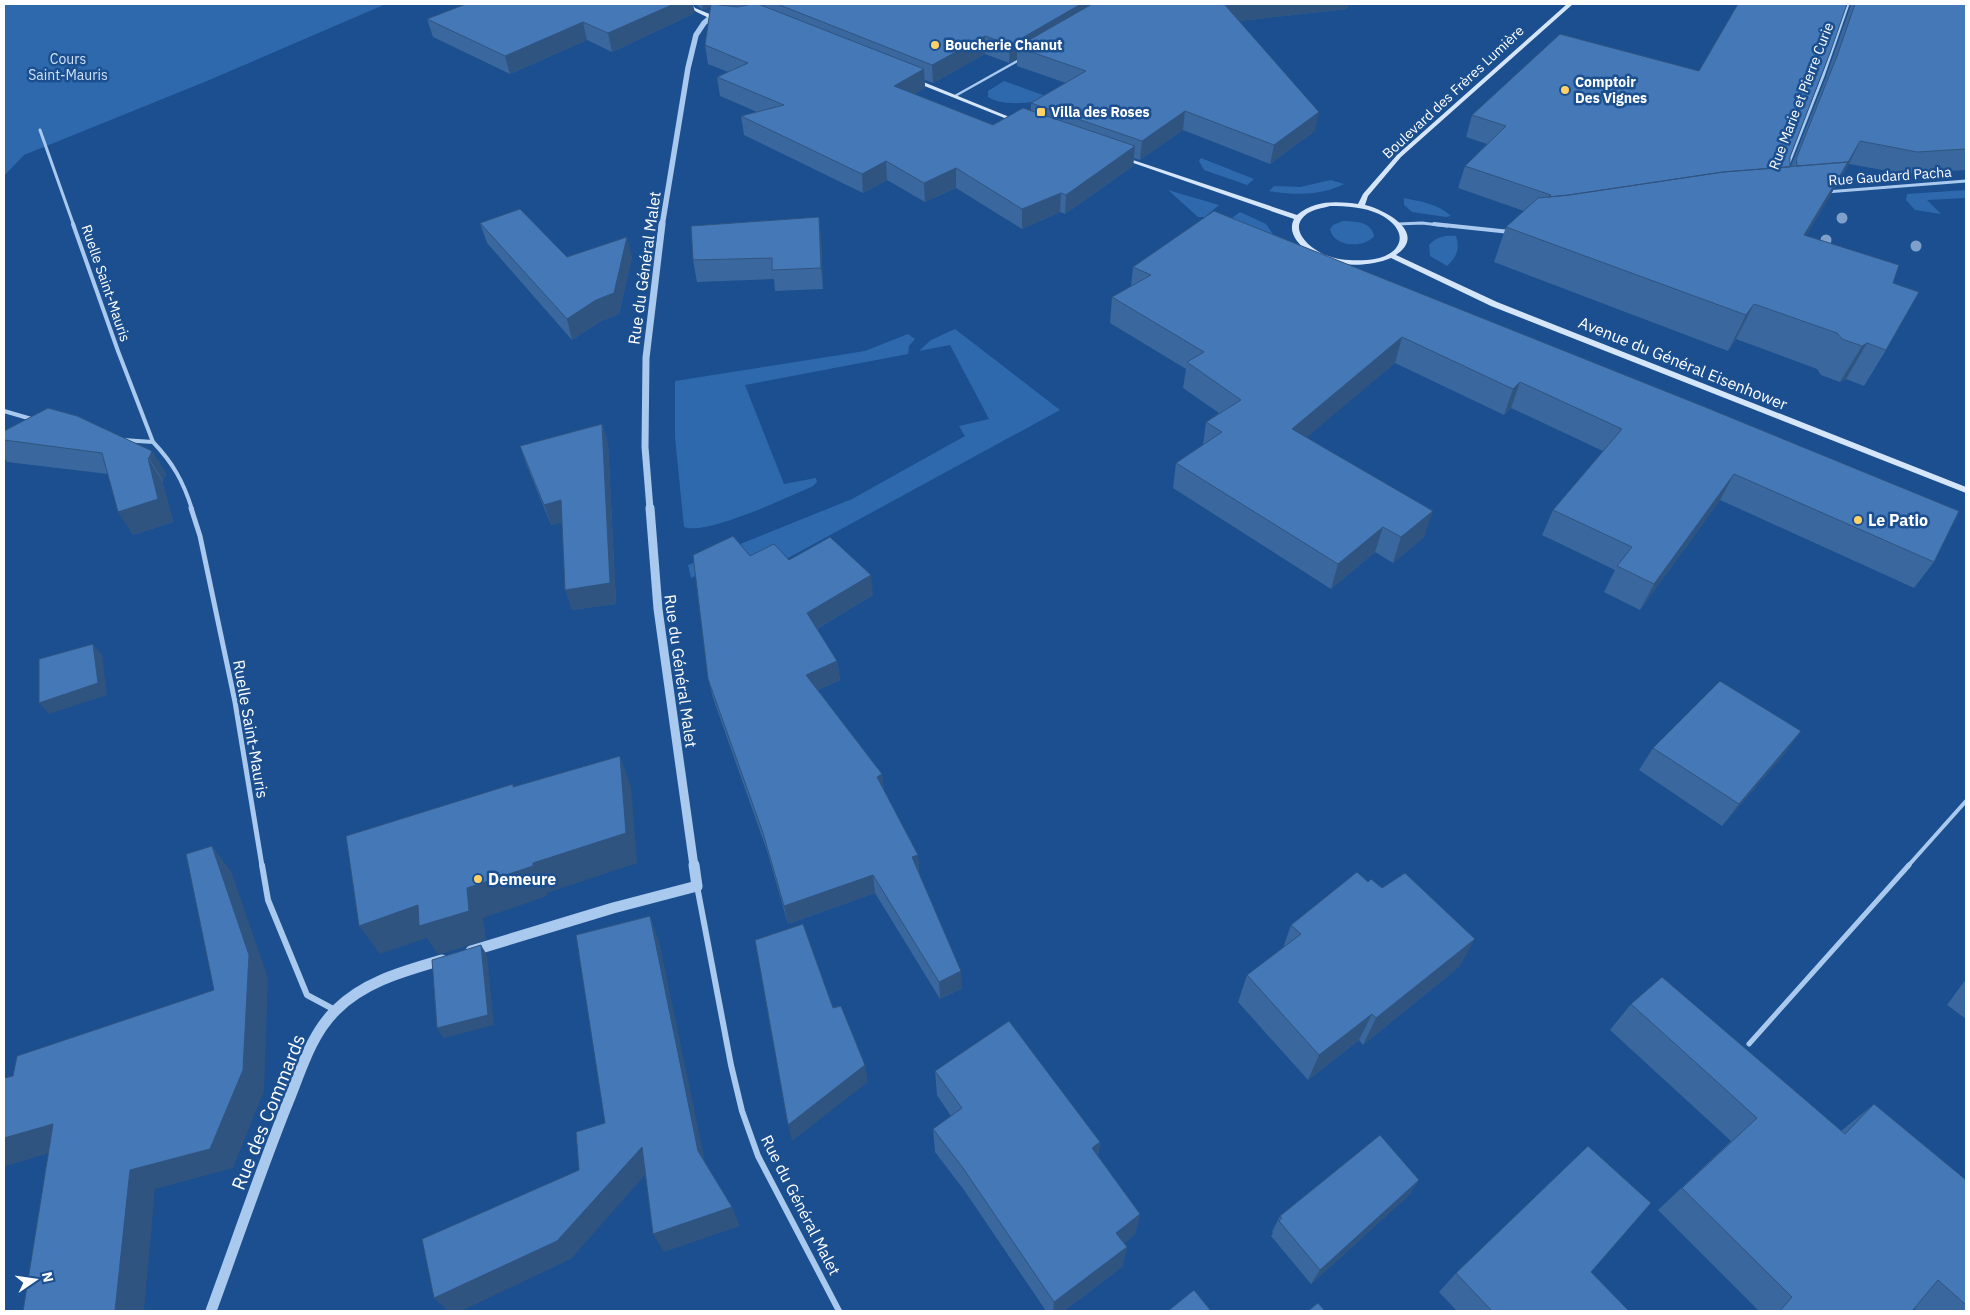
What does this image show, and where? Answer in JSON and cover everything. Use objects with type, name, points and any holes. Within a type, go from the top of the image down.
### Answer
[{"type":"main road","points":[[689,4],[693,9],[711,17],[728,21]]},
{"type":"main road","name":"Boulevard des Frères Lumière","points":[[1361,206],[1365,195],[1399,156],[1570,4]]},
{"type":"main road","points":[[910,78],[1024,124]]},
{"type":"main road","points":[[1113,155],[1298,218]]},
{"type":"main road","points":[[1330,204],[1361,206],[1389,216],[1404,233],[1404,242],[1400,249],[1392,256],[1376,261],[1358,263],[1338,261],[1320,255],[1306,247],[1297,237],[1294,227],[1298,218],[1306,211],[1330,204]]},
{"type":"main road","name":"Avenue du Général Eisenhower","points":[[1392,256],[1494,304],[1966,490]]},
{"type":"street","name":"Rue Marie et Pierre Curie","points":[[1785,172],[1824,76],[1848,4]]},
{"type":"street","name":"Rue du Général Malet","points":[[711,17],[704,23],[696,35],[688,68],[657,256],[646,358],[644,447],[658,608],[697,886],[731,1065],[742,1111],[758,1156],[839,1311]]},
{"type":"street","name":"Ruelle Saint-Mauris","points":[[40,130],[118,351],[153,442],[170,460],[186,491],[200,536],[234,702],[268,900],[307,995],[335,1010]]},
{"type":"street","name":"Rue Gaudard Pacha","points":[[1817,193],[1966,181]]},
{"type":"street","points":[[1398,224],[1422,223],[1500,232],[1519,231]]},
{"type":"street","points":[[4,411],[40,421]]},
{"type":"street","points":[[114,439],[153,442]]},
{"type":"street","name":"Rue des Commards","points":[[211,1311],[272,1141],[311,1045],[335,1010],[357,992],[394,976],[613,908],[697,886]]},
{"type":"lane","points":[[955,96],[1022,59]]},
{"type":"lane","points":[[1749,1044],[1966,801]]},
{"type":"green space","name":"Cours Saint-Mauris","points":[[4,4],[386,4],[207,81],[24,155],[4,176]]},
{"type":"green space","points":[[1004,81],[1051,98],[1028,103],[1010,103],[988,97],[988,91]]},
{"type":"green space","points":[[1201,158],[1254,179],[1247,185],[1204,170],[1199,161]]},
{"type":"green space","points":[[1331,180],[1344,184],[1317,193],[1269,191],[1274,186],[1300,187]]},
{"type":"green space","points":[[1168,190],[1219,205],[1205,217],[1198,217]]},
{"type":"green space","points":[[1966,190],[1966,198],[1927,200],[1941,214],[1915,210],[1906,200],[1907,194]]},
{"type":"green space","points":[[1404,198],[1435,206],[1451,216],[1446,217],[1412,212],[1404,205]]},
{"type":"green space","points":[[1240,212],[1266,224],[1275,237],[1224,224]]},
{"type":"green space","points":[[1343,221],[1362,223],[1373,231],[1374,236],[1363,243],[1343,243],[1332,235],[1330,229],[1333,225]]},
{"type":"green space","points":[[1456,236],[1457,252],[1447,266],[1430,256],[1429,245],[1432,242],[1441,237]]},
{"type":"green space","points":[[955,329],[1060,410],[777,564],[736,557],[691,578],[688,565],[852,499],[965,436],[959,426],[989,419],[950,345],[919,351],[931,340]]},
{"type":"green space","points":[[908,334],[915,339],[909,346],[908,354],[745,385],[784,484],[816,478],[817,482],[813,486],[728,521],[710,526],[684,527],[675,437],[675,381],[865,351]]},
{"type":"building","points":[[466,4],[674,4],[608,33],[583,22],[505,56],[427,19]]},
{"type":"building","points":[[711,4],[737,7],[758,4],[924,69],[894,86],[993,125],[1023,108],[1135,146],[1066,195],[1061,193],[1022,209],[956,168],[924,183],[886,161],[862,174],[741,116],[784,105],[717,77],[748,63],[705,45]]},
{"type":"building","points":[[777,4],[1081,4],[1010,45],[985,36],[932,65]]},
{"type":"building","points":[[1092,4],[1237,4],[1225,5],[1319,112],[1274,145],[1185,111],[1142,141],[1031,103],[1086,71],[1017,47]]},
{"type":"building","points":[[1738,4],[1847,4],[1790,157],[1790,167],[1723,172],[1548,197],[1551,195],[1465,166],[1506,126],[1472,115],[1560,34],[1699,71]]},
{"type":"building","points":[[1855,4],[1966,4],[1966,149],[1917,152],[1860,141],[1846,166],[1848,162],[1797,166],[1796,159],[1837,56]]},
{"type":"building","points":[[1848,162],[1804,235],[1899,265],[1893,283],[1919,292],[1886,350],[1867,343],[1862,346],[1842,339],[1837,333],[1754,304],[1746,315],[1506,227],[1538,198],[1723,172]]},
{"type":"building","points":[[520,209],[567,257],[627,237],[614,293],[596,300],[567,319],[480,223]]},
{"type":"building","points":[[1214,211],[1705,407],[1959,511],[1934,562],[1734,474],[1654,584],[1617,566],[1632,547],[1553,510],[1622,429],[1520,382],[1513,389],[1402,337],[1292,429],[1433,511],[1401,537],[1383,527],[1338,564],[1176,463],[1222,432],[1206,422],[1241,400],[1187,362],[1204,352],[1112,297],[1151,275],[1133,267]]},
{"type":"building","points":[[819,217],[821,268],[772,270],[772,258],[693,260],[691,226]]},
{"type":"building","points":[[48,408],[77,416],[152,451],[148,458],[158,499],[118,512],[102,453],[4,440],[4,431]]},
{"type":"building","points":[[602,424],[610,583],[565,590],[561,500],[544,505],[520,446]]},
{"type":"building","points":[[733,536],[750,556],[774,544],[789,560],[830,537],[871,575],[807,613],[837,661],[806,675],[882,774],[877,777],[918,855],[912,857],[961,971],[939,982],[873,875],[784,906],[763,833],[708,679],[693,555]]},
{"type":"building","points":[[93,644],[98,683],[39,703],[39,659]]},
{"type":"building","points":[[1720,681],[1801,731],[1739,804],[1653,748]]},
{"type":"building","points":[[620,756],[626,833],[533,863],[533,866],[467,888],[469,911],[419,926],[418,905],[359,926],[346,836],[513,784],[513,787]]},
{"type":"building","points":[[212,846],[249,955],[243,1070],[210,1149],[130,1170],[115,1311],[23,1311],[53,1124],[4,1138],[4,1078],[13,1076],[17,1056],[214,990],[186,854]]},
{"type":"building","points":[[1357,872],[1368,882],[1371,879],[1382,888],[1405,873],[1475,939],[1376,1018],[1372,1014],[1319,1055],[1247,975],[1301,934],[1291,925]]},
{"type":"building","points":[[650,916],[698,1151],[732,1207],[653,1234],[642,1147],[557,1241],[434,1298],[422,1239],[579,1170],[576,1132],[605,1123],[576,935]]},
{"type":"building","points":[[803,924],[833,1008],[841,1006],[865,1065],[788,1125],[755,940]]},
{"type":"building","points":[[481,945],[488,1015],[437,1028],[432,960]]},
{"type":"building","points":[[1662,977],[1845,1134],[1874,1104],[1966,1180],[1966,1305],[1938,1280],[1912,1311],[1780,1311],[1792,1297],[1682,1188],[1757,1118],[1631,1004]]},
{"type":"building","points":[[1009,1021],[1100,1142],[1092,1148],[1140,1214],[1116,1233],[1127,1247],[1054,1302],[963,1168],[933,1129],[962,1108],[935,1071]]},
{"type":"building","points":[[1380,1135],[1419,1180],[1320,1270],[1279,1221],[1282,1218],[1280,1216]]},
{"type":"building","points":[[1588,1146],[1651,1203],[1591,1272],[1629,1311],[1492,1311],[1456,1273]]},
{"type":"building","points":[[1194,1290],[1211,1311],[1168,1311]]},
{"type":"building","points":[[1318,1303],[1325,1311],[1308,1311]]},
{"type":"place","name":"Boucherie Chanut","points":[[935,45]]},
{"type":"place","name":"Comptoir Des Vignes","points":[[1565,90]]},
{"type":"place","name":"Villa des Roses","points":[[1041,112]]},
{"type":"place","name":"Le Patio","points":[[1858,520]]},
{"type":"place","name":"Demeure","points":[[478,879]]}]
